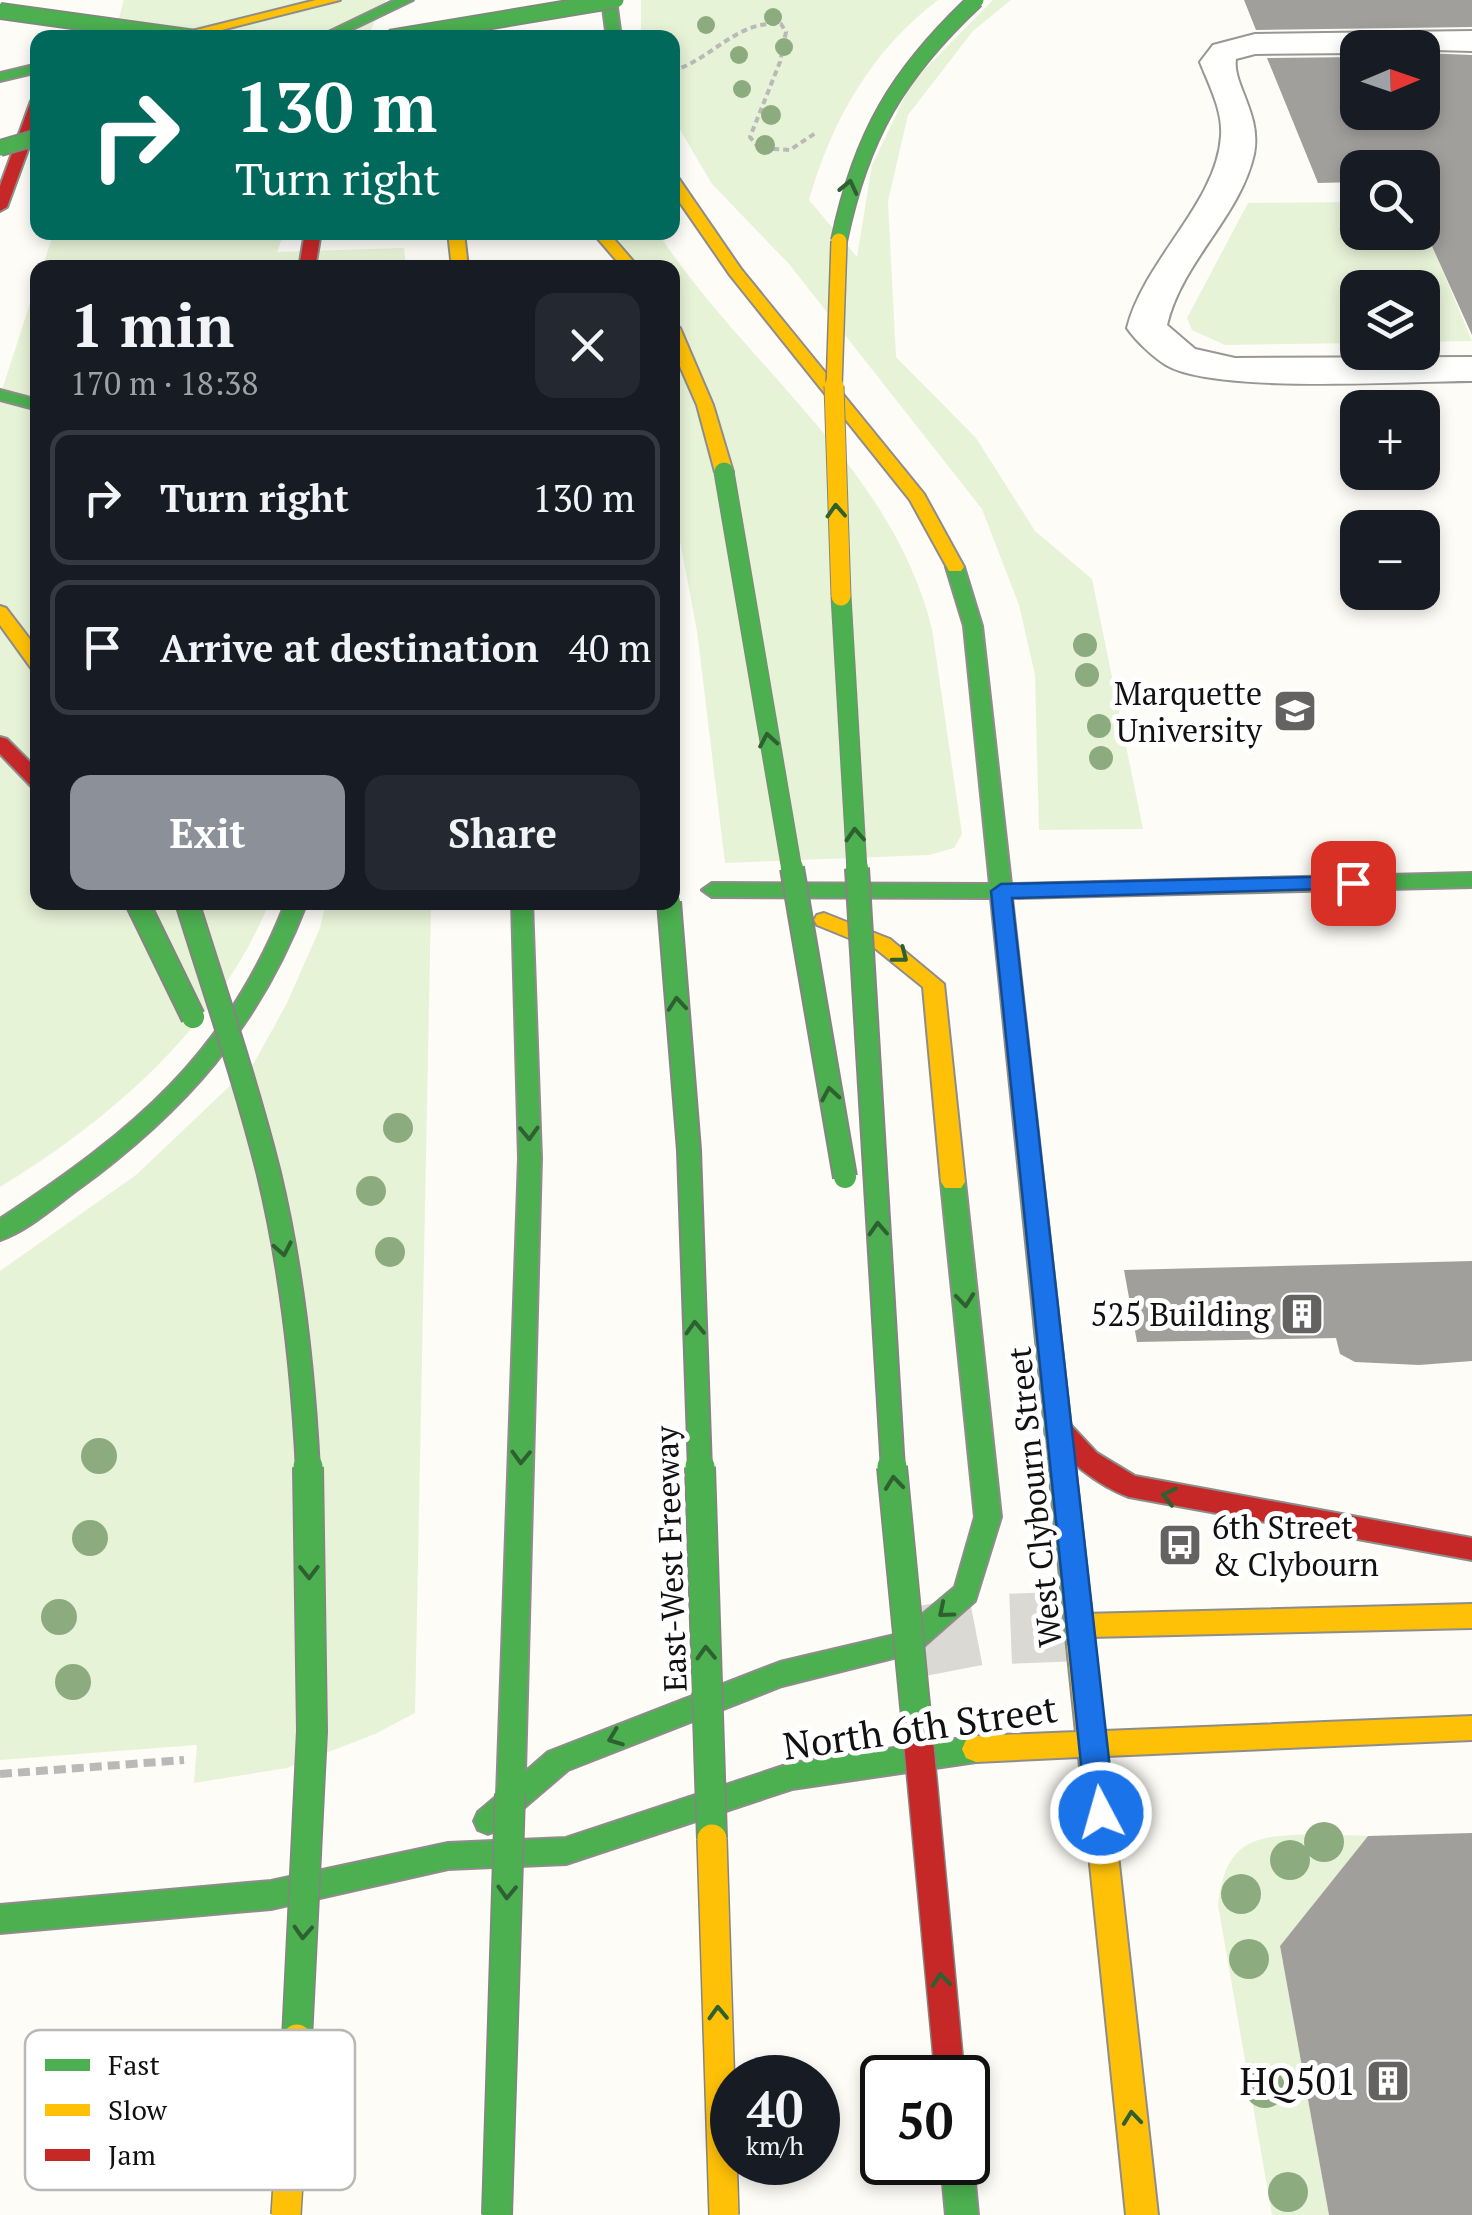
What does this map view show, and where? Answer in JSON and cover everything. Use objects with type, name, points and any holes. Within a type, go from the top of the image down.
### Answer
[{"type":"main road","points":[[63,30],[73,0]]},
{"type":"main road","points":[[0,26],[117,0]]},
{"type":"main road","points":[[204,30],[332,0]]},
{"type":"main road","points":[[340,30],[408,0]]},
{"type":"main road","points":[[395,30],[408,0]]},
{"type":"main road","points":[[463,30],[468,0]]},
{"type":"main road","points":[[560,0],[560,30]]},
{"type":"main road","points":[[438,30],[612,0],[614,30]]},
{"type":"main road","points":[[948,2055],[889,1432],[832,430],[833,272],[856,154],[878,111],[900,74],[976,0]]},
{"type":"main road","points":[[0,11],[137,30]]},
{"type":"main road","points":[[0,77],[30,70]]},
{"type":"main road","points":[[0,207],[30,107]]},
{"type":"main road","points":[[0,148],[30,139]]},
{"type":"main road","name":"West Clybourn Street","points":[[680,191],[735,272],[889,458],[941,534],[972,626],[1142,2215]]},
{"type":"main road","points":[[607,240],[625,260]]},
{"type":"main road","points":[[680,347],[705,405],[724,472],[848,1200]]},
{"type":"main road","points":[[0,395],[30,403]]},
{"type":"main road","points":[[0,612],[30,653]]},
{"type":"main road","points":[[0,742],[30,774]]},
{"type":"main road","points":[[680,883],[712,890],[1001,891],[1472,880]]},
{"type":"main road","name":"North 6th Street","points":[[448,1856],[558,1760],[780,1674],[906,1644],[966,1594],[988,1517],[933,984],[900,953],[860,930],[712,890]]},
{"type":"main road","points":[[141,910],[260,1154]]},
{"type":"main road","points":[[188,910],[260,1154],[285,1255],[306,1438],[313,1757],[297,2030]]},
{"type":"main road","points":[[0,1231],[104,1155],[194,1075],[263,988],[293,910]]},
{"type":"main road","points":[[497,2215],[530,1158],[522,910]]},
{"type":"main road","name":"East-West Freeway","points":[[670,910],[689,1150],[724,2215]]},
{"type":"main road","points":[[499,940],[526,1035]]},
{"type":"main road","points":[[855,1239],[889,1432]]},
{"type":"main road","points":[[1060,1430],[1088,1460],[1129,1486],[1472,1549]]},
{"type":"main road","points":[[1082,1626],[1472,1616]]},
{"type":"main road","name":"North 6th Street","points":[[0,1919],[271,1895],[448,1856],[566,1851],[792,1776],[1003,1745],[1472,1728]]},
{"type":"main road","points":[[959,2185],[962,2215]]},
{"type":"main road","points":[[286,2215],[287,2190]]},
{"type":"street","points":[[1472,41],[1261,44],[1228,48],[1218,62],[1237,118],[1237,151],[1149,308],[1148,328],[1182,358],[1236,370],[1472,369]]},
{"type":"path","points":[[680,70],[690,68],[747,24],[765,20],[780,24],[786,32],[780,62],[750,138],[759,148],[790,150],[822,126]]},
{"type":"path","points":[[0,1774],[184,1760]]},
{"type":"green space","points":[[124,0],[386,0],[371,30],[115,30]]},
{"type":"green space","points":[[641,0],[938,0],[893,42],[857,89],[818,171],[809,200],[857,257],[872,165],[912,82],[993,0],[1011,0],[973,31],[908,115],[888,201],[896,357],[976,438],[1035,531],[1092,579],[1143,829],[1039,830],[1035,675],[1019,605],[982,509],[789,264],[712,184],[680,130],[680,30],[641,30]]},
{"type":"green space","points":[[1340,202],[1340,250],[1434,250],[1472,341],[1440,342],[1440,270],[1340,270],[1340,343],[1225,345],[1192,330],[1187,318],[1248,203]]},
{"type":"green space","points":[[51,240],[281,240],[277,252],[404,248],[405,260],[45,260]]},
{"type":"green space","points":[[619,240],[663,240],[677,260],[624,260]]},
{"type":"green space","points":[[680,264],[851,468],[885,518],[912,571],[932,629],[962,834],[954,848],[929,855],[725,863],[697,631],[680,541]]},
{"type":"green space","points":[[30,304],[30,910],[266,910],[219,993],[156,1067],[81,1132],[0,1187],[0,396]]},
{"type":"green space","points":[[324,910],[431,910],[415,1713],[375,1734],[287,1768],[194,1783],[197,1745],[0,1760],[0,1271],[136,1175],[254,1063],[287,1003]]},
{"type":"green space","points":[[1277,1836],[1368,1836],[1280,1946],[1329,2215],[1272,2215],[1218,1905],[1228,1865],[1248,1844]]},
{"type":"building","points":[[1244,0],[1472,0],[1472,27],[1256,30]]},
{"type":"building","points":[[1440,54],[1472,55],[1472,335],[1434,250],[1440,250],[1440,150],[1340,150],[1340,182],[1318,183],[1267,58],[1340,57],[1340,130],[1440,130]]},
{"type":"building","name":"525 Building","points":[[1472,1261],[1472,1361],[1419,1365],[1355,1362],[1340,1354],[1336,1338],[1137,1342],[1124,1270]]},
{"type":"building","name":"HQ501","points":[[1472,1833],[1472,2215],[1329,2215],[1280,1946],[1368,1836]]},
{"type":"tunnel","points":[[907,1644],[979,1630],[1082,1626]]},
{"type":"traffic: fast","points":[[340,30],[406,0]]},
{"type":"traffic: fast","points":[[609,0],[613,30]]},
{"type":"traffic: fast","points":[[438,30],[616,0]]},
{"type":"traffic: fast","points":[[839,241],[857,168],[884,107],[923,53],[976,0]]},
{"type":"traffic: fast","points":[[0,11],[137,30]]},
{"type":"traffic: fast","points":[[0,77],[30,70]]},
{"type":"traffic: fast","points":[[0,148],[30,139]]},
{"type":"traffic: fast","points":[[0,395],[30,403]]},
{"type":"traffic: fast","points":[[724,472],[845,1177]]},
{"type":"traffic: fast","points":[[712,890],[1001,891],[973,626],[955,567]]},
{"type":"traffic: fast","points":[[841,596],[889,1432],[919,1747]]},
{"type":"traffic: fast","points":[[1081,1646],[1001,891],[1472,880]]},
{"type":"traffic: fast","points":[[141,910],[193,1017]]},
{"type":"traffic: fast","points":[[190,910],[269,1175],[295,1314],[305,1416],[311,1520],[312,1731],[297,2030]]},
{"type":"traffic: fast","points":[[0,1231],[94,1166],[179,1092],[249,1005],[276,956],[294,910]]},
{"type":"traffic: fast","points":[[510,1794],[530,1158],[522,910]]},
{"type":"traffic: fast","points":[[670,910],[689,1150],[712,1839]]},
{"type":"traffic: fast","points":[[907,1644],[966,1593],[988,1517],[953,1182]]},
{"type":"traffic: fast","points":[[488,1821],[558,1761],[780,1674],[907,1644]]},
{"type":"traffic: fast","points":[[0,1919],[271,1895],[448,1856],[566,1851],[792,1776],[976,1749]]},
{"type":"traffic: fast","points":[[497,2215],[510,1794]]},
{"type":"traffic: fast","points":[[959,2185],[962,2215]]},
{"type":"traffic: slow","points":[[204,30],[333,0]]},
{"type":"traffic: slow","points":[[680,191],[735,272],[918,498],[955,567]]},
{"type":"traffic: slow","points":[[457,240],[459,260]]},
{"type":"traffic: slow","points":[[606,240],[625,260]]},
{"type":"traffic: slow","points":[[839,241],[832,430],[841,596]]},
{"type":"traffic: slow","points":[[680,347],[705,405],[724,472]]},
{"type":"traffic: slow","points":[[0,612],[30,653]]},
{"type":"traffic: slow","points":[[824,920],[883,944],[933,984],[953,1182]]},
{"type":"traffic: slow","points":[[1082,1626],[1472,1616]]},
{"type":"traffic: slow","points":[[1081,1646],[1142,2215]]},
{"type":"traffic: slow","points":[[976,1749],[1472,1728]]},
{"type":"traffic: slow","points":[[712,1839],[724,2215]]},
{"type":"traffic: slow","points":[[286,2215],[288,2190]]},
{"type":"traffic: jam","points":[[0,207],[30,123]]},
{"type":"traffic: jam","points":[[308,260],[312,240]]},
{"type":"traffic: jam","points":[[0,743],[30,774]]},
{"type":"traffic: jam","points":[[1060,1430],[1088,1460],[1129,1486],[1472,1549]]},
{"type":"traffic: jam","points":[[919,1747],[948,2055]]},
{"type":"place","name":"Marquette University","points":[[1295,711]]},
{"type":"place","name":"525 Building","points":[[1302,1314]]},
{"type":"place","name":"6th Street & Clybourn","points":[[1180,1545]]},
{"type":"place","name":"HQ501","points":[[1388,2081]]},
{"type":"route","points":[[1101,1813],[1001,891],[1353,883]]}]
